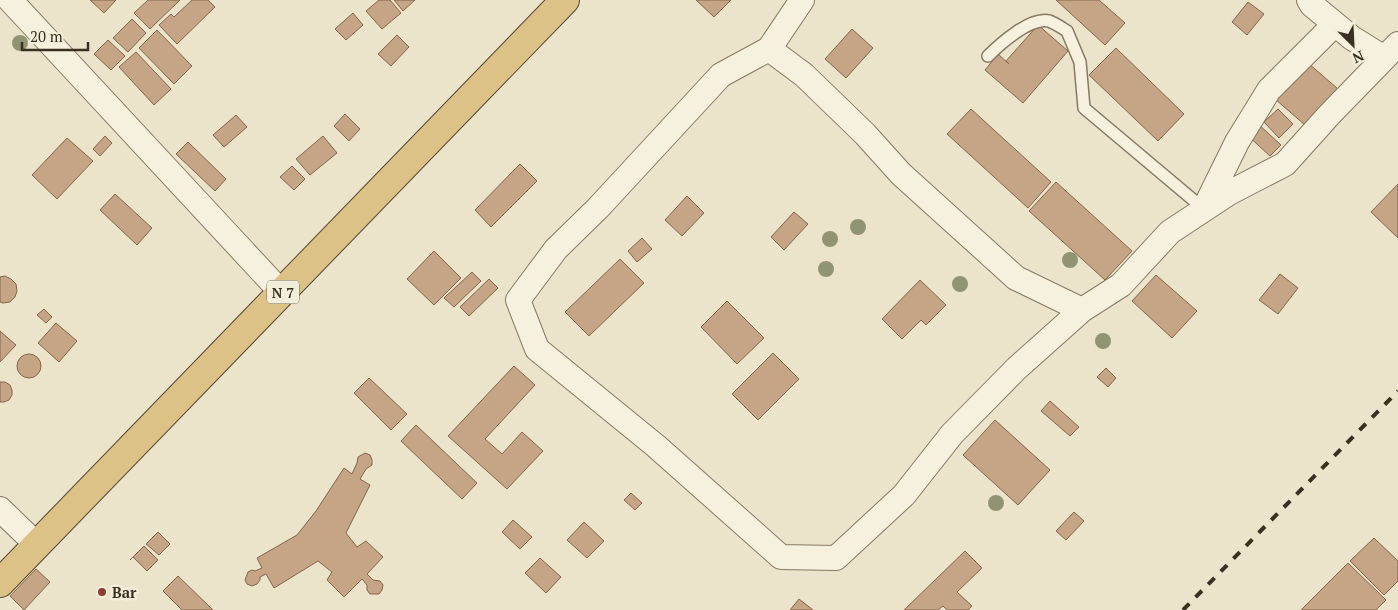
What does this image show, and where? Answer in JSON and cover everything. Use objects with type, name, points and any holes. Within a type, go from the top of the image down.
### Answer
[{"type":"highway","name":"N 7","points":[[0,583],[565,0]]},
{"type":"street","points":[[10,0],[282,293]]},
{"type":"street","points":[[802,0],[769,50],[721,75],[598,208],[556,249],[518,300],[537,349],[656,446],[780,557],[836,558],[904,495],[952,434],[1017,368],[1082,310],[1121,284],[1170,232],[1229,193],[1285,164],[1391,51],[1352,38],[1312,5],[1309,0]]},
{"type":"street","points":[[1204,210],[1236,142],[1270,90],[1335,24]]},
{"type":"street","points":[[769,50],[804,75],[865,134],[901,174],[1016,278],[1082,310]]},
{"type":"street","points":[[0,509],[37,545]]},
{"type":"lane","points":[[988,56],[1018,30],[1039,22],[1048,21],[1067,31],[1080,62],[1084,108],[1204,210]]},
{"type":"building","points":[[90,0],[116,0],[104,13]]},
{"type":"building","points":[[148,0],[180,0],[150,29],[134,13]]},
{"type":"building","points":[[192,0],[208,0],[215,7],[177,44],[159,25],[171,14],[174,17]]},
{"type":"building","points":[[379,0],[390,0],[401,13],[382,29],[366,11]]},
{"type":"building","points":[[394,0],[415,0],[403,11]]},
{"type":"building","points":[[696,0],[731,0],[714,17]]},
{"type":"building","points":[[1056,0],[1099,0],[1125,23],[1105,45]]},
{"type":"building","points":[[1248,2],[1264,14],[1247,35],[1232,22]]},
{"type":"building","points":[[353,13],[363,25],[346,40],[335,29]]},
{"type":"building","points":[[132,19],[146,33],[128,52],[113,38]]},
{"type":"building","points":[[1038,25],[1068,51],[1023,103],[985,70],[998,54],[1009,64],[1006,61]]},
{"type":"building","points":[[852,29],[873,48],[846,78],[825,59]]},
{"type":"building","points":[[157,30],[192,66],[174,84],[139,48]]},
{"type":"building","points":[[397,35],[409,47],[391,66],[378,54]]},
{"type":"building","points":[[108,40],[125,56],[111,70],[94,54]]},
{"type":"building","points":[[1116,48],[1184,114],[1158,141],[1089,75]]},
{"type":"building","points":[[136,52],[171,89],[154,105],[119,67]]},
{"type":"building","points":[[1308,63],[1338,89],[1305,125],[1275,99]]},
{"type":"building","points":[[971,109],[1051,182],[1028,208],[947,134]]},
{"type":"building","points":[[1278,109],[1293,124],[1279,138],[1264,122]]},
{"type":"building","points":[[345,114],[360,129],[349,141],[334,126]]},
{"type":"building","points":[[236,115],[247,127],[224,147],[213,135]]},
{"type":"building","points":[[1257,123],[1281,145],[1270,156],[1246,134]]},
{"type":"building","points":[[105,136],[112,143],[100,156],[93,149]]},
{"type":"building","points":[[323,136],[337,153],[310,175],[296,159]]},
{"type":"building","points":[[67,138],[93,161],[57,199],[32,175]]},
{"type":"building","points":[[188,142],[226,179],[215,191],[176,154]]},
{"type":"building","points":[[520,164],[537,181],[491,227],[475,210]]},
{"type":"building","points":[[292,166],[305,179],[294,190],[280,177]]},
{"type":"building","points":[[1056,182],[1132,251],[1105,280],[1029,211]]},
{"type":"building","points":[[1398,184],[1398,238],[1371,212]]},
{"type":"building","points":[[115,194],[152,228],[137,245],[100,210]]},
{"type":"building","points":[[687,196],[704,213],[682,236],[665,220]]},
{"type":"building","points":[[794,212],[808,224],[784,250],[771,237]]},
{"type":"building","points":[[642,238],[652,249],[637,262],[628,251]]},
{"type":"building","points":[[434,251],[461,278],[434,305],[407,279]]},
{"type":"building","points":[[620,259],[644,283],[589,336],[565,312]]},
{"type":"building","points":[[472,272],[481,281],[454,307],[444,298]]},
{"type":"building","points":[[1280,274],[1298,288],[1278,314],[1259,300]]},
{"type":"building","points":[[1156,275],[1197,311],[1172,338],[1132,301]]},
{"type":"building","points":[[5,276],[16,284],[17,291],[15,297],[10,302],[3,303],[0,302],[0,277]]},
{"type":"building","points":[[489,279],[498,288],[469,316],[460,307]]},
{"type":"building","points":[[920,280],[946,305],[926,325],[921,320],[902,339],[882,319]]},
{"type":"building","points":[[727,301],[764,338],[737,364],[701,327]]},
{"type":"building","points":[[44,309],[52,317],[46,323],[37,315]]},
{"type":"building","points":[[56,323],[77,341],[59,362],[38,343]]},
{"type":"building","points":[[0,331],[16,345],[0,362]]},
{"type":"building","points":[[773,353],[799,379],[758,420],[732,394]]},
{"type":"building","points":[[29,354],[37,358],[41,366],[37,374],[29,378],[21,374],[17,366],[21,358]]},
{"type":"building","points":[[514,366],[535,385],[485,439],[502,454],[522,432],[543,451],[507,489],[448,436]]},
{"type":"building","points":[[1106,368],[1116,378],[1108,387],[1097,377]]},
{"type":"building","points":[[369,378],[407,414],[391,430],[354,393]]},
{"type":"building","points":[[0,382],[10,385],[12,390],[9,400],[4,402],[0,402]]},
{"type":"building","points":[[1050,401],[1079,427],[1070,436],[1041,411]]},
{"type":"building","points":[[995,420],[1050,470],[1018,505],[963,455]]},
{"type":"building","points":[[416,425],[477,483],[462,499],[401,441]]},
{"type":"building","points":[[365,453],[370,455],[372,465],[366,469],[360,479],[370,485],[346,533],[357,547],[366,541],[383,557],[367,574],[373,580],[380,581],[383,585],[379,594],[370,594],[367,590],[367,585],[362,579],[344,597],[327,580],[332,572],[318,561],[274,588],[266,574],[260,577],[257,584],[252,586],[247,584],[245,580],[248,572],[262,568],[257,558],[297,535],[316,511],[344,468],[352,474],[358,457]]},
{"type":"building","points":[[631,493],[642,503],[635,510],[624,500]]},
{"type":"building","points":[[1074,512],[1084,521],[1066,540],[1056,531]]},
{"type":"building","points":[[513,520],[532,537],[520,549],[502,532]]},
{"type":"building","points":[[584,522],[604,541],[587,558],[567,540]]},
{"type":"building","points":[[158,532],[170,544],[159,555],[146,544]]},
{"type":"building","points":[[1374,538],[1398,561],[1398,581],[1384,595],[1350,561]]},
{"type":"building","points":[[144,546],[158,560],[147,571],[133,557]]},
{"type":"building","points":[[965,551],[982,568],[957,592],[972,606],[968,610],[947,610],[943,606],[938,610],[904,610]]},
{"type":"building","points":[[540,558],[561,577],[546,593],[525,573]]},
{"type":"building","points":[[1348,563],[1386,600],[1376,610],[1301,610]]},
{"type":"building","points":[[36,569],[50,582],[24,610],[10,596]]},
{"type":"building","points":[[178,576],[213,610],[182,610],[163,591]]},
{"type":"building","points":[[799,599],[813,610],[790,610]]},
{"type":"railway","points":[[1183,610],[1398,391]]},
{"type":"place","name":"Bar","points":[[102,592]]}]
